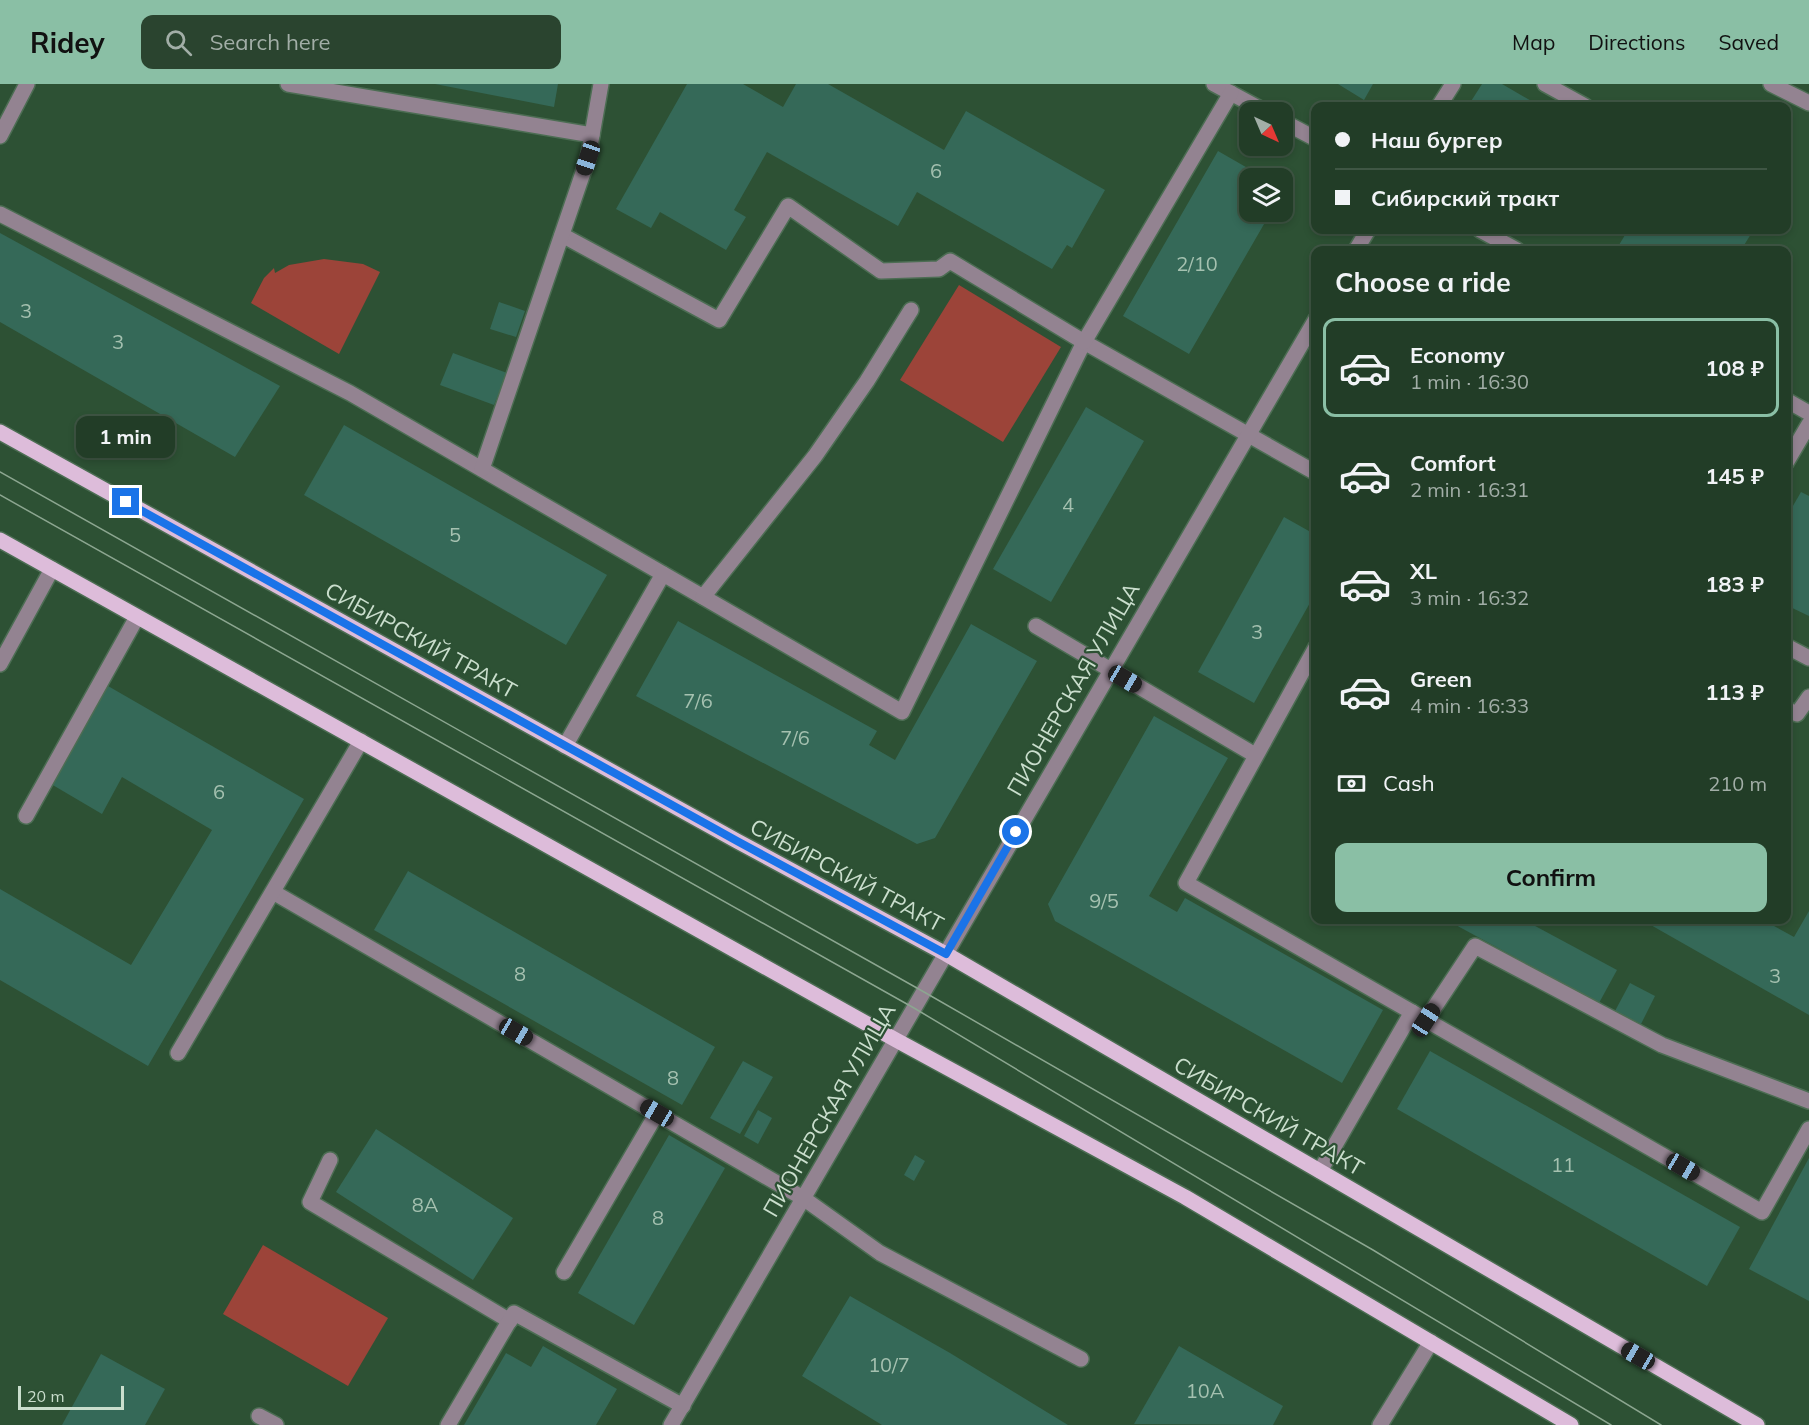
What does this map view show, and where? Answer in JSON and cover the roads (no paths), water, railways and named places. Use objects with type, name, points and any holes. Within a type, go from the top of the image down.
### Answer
[{"type":"main road","name":"СИБИРСКИЙ ТРАКТ","points":[[0,432],[565,746],[946,954],[1757,1425]]},
{"type":"main road","points":[[0,540],[896,1040],[1185,1197],[1571,1425]]},
{"type":"street","points":[[0,136],[27,84]]},
{"type":"street","points":[[482,469],[588,158],[601,84]]},
{"type":"street","points":[[1214,84],[1248,102]]},
{"type":"street","points":[[1442,102],[1453,84]]},
{"type":"street","points":[[1545,84],[1578,102]]},
{"type":"street","points":[[1771,84],[1809,103]]},
{"type":"street","points":[[298,85],[592,135]]},
{"type":"street","points":[[0,214],[350,393],[902,712],[1084,342],[1231,93]]},
{"type":"street","points":[[1293,127],[1311,136]]},
{"type":"street","points":[[562,235],[719,320],[788,206],[882,271],[939,269],[950,261],[1208,415],[1249,434],[1311,470]]},
{"type":"street","points":[[1487,234],[1510,246]]},
{"type":"street","points":[[703,597],[815,456],[867,381],[910,310]]},
{"type":"street","name":"ПИОНЕРСКАЯ УЛИЦА","points":[[671,1425],[1311,328]]},
{"type":"street","points":[[1791,403],[1809,413]]},
{"type":"street","points":[[1791,455],[1809,424]]},
{"type":"street","points":[[0,664],[52,569]]},
{"type":"street","points":[[565,746],[663,574]]},
{"type":"street","points":[[26,816],[137,617]]},
{"type":"street","points":[[1036,626],[1255,755]]},
{"type":"street","points":[[1791,649],[1809,658]]},
{"type":"street","points":[[1311,656],[1186,883],[1762,1212],[1809,1129]]},
{"type":"street","points":[[1791,711],[1797,714],[1809,697]]},
{"type":"street","points":[[178,1053],[361,741]]},
{"type":"street","points":[[273,892],[803,1198],[880,1253],[1081,1359]]},
{"type":"street","points":[[1426,1020],[1474,946],[1662,1045],[1809,1101]]},
{"type":"street","points":[[1320,1171],[1412,1012]]},
{"type":"street","points":[[564,1272],[657,1113]]},
{"type":"street","points":[[330,1160],[310,1202],[510,1321]]},
{"type":"street","points":[[448,1425],[514,1313],[682,1406]]},
{"type":"street","points":[[1380,1425],[1431,1342]]},
{"type":"street","points":[[259,1416],[276,1425]]},
{"type":"tram line","points":[[0,472],[924,992],[1373,1250],[1661,1425]]},
{"type":"tram line","points":[[0,495],[914,1008],[1611,1425]]}]
